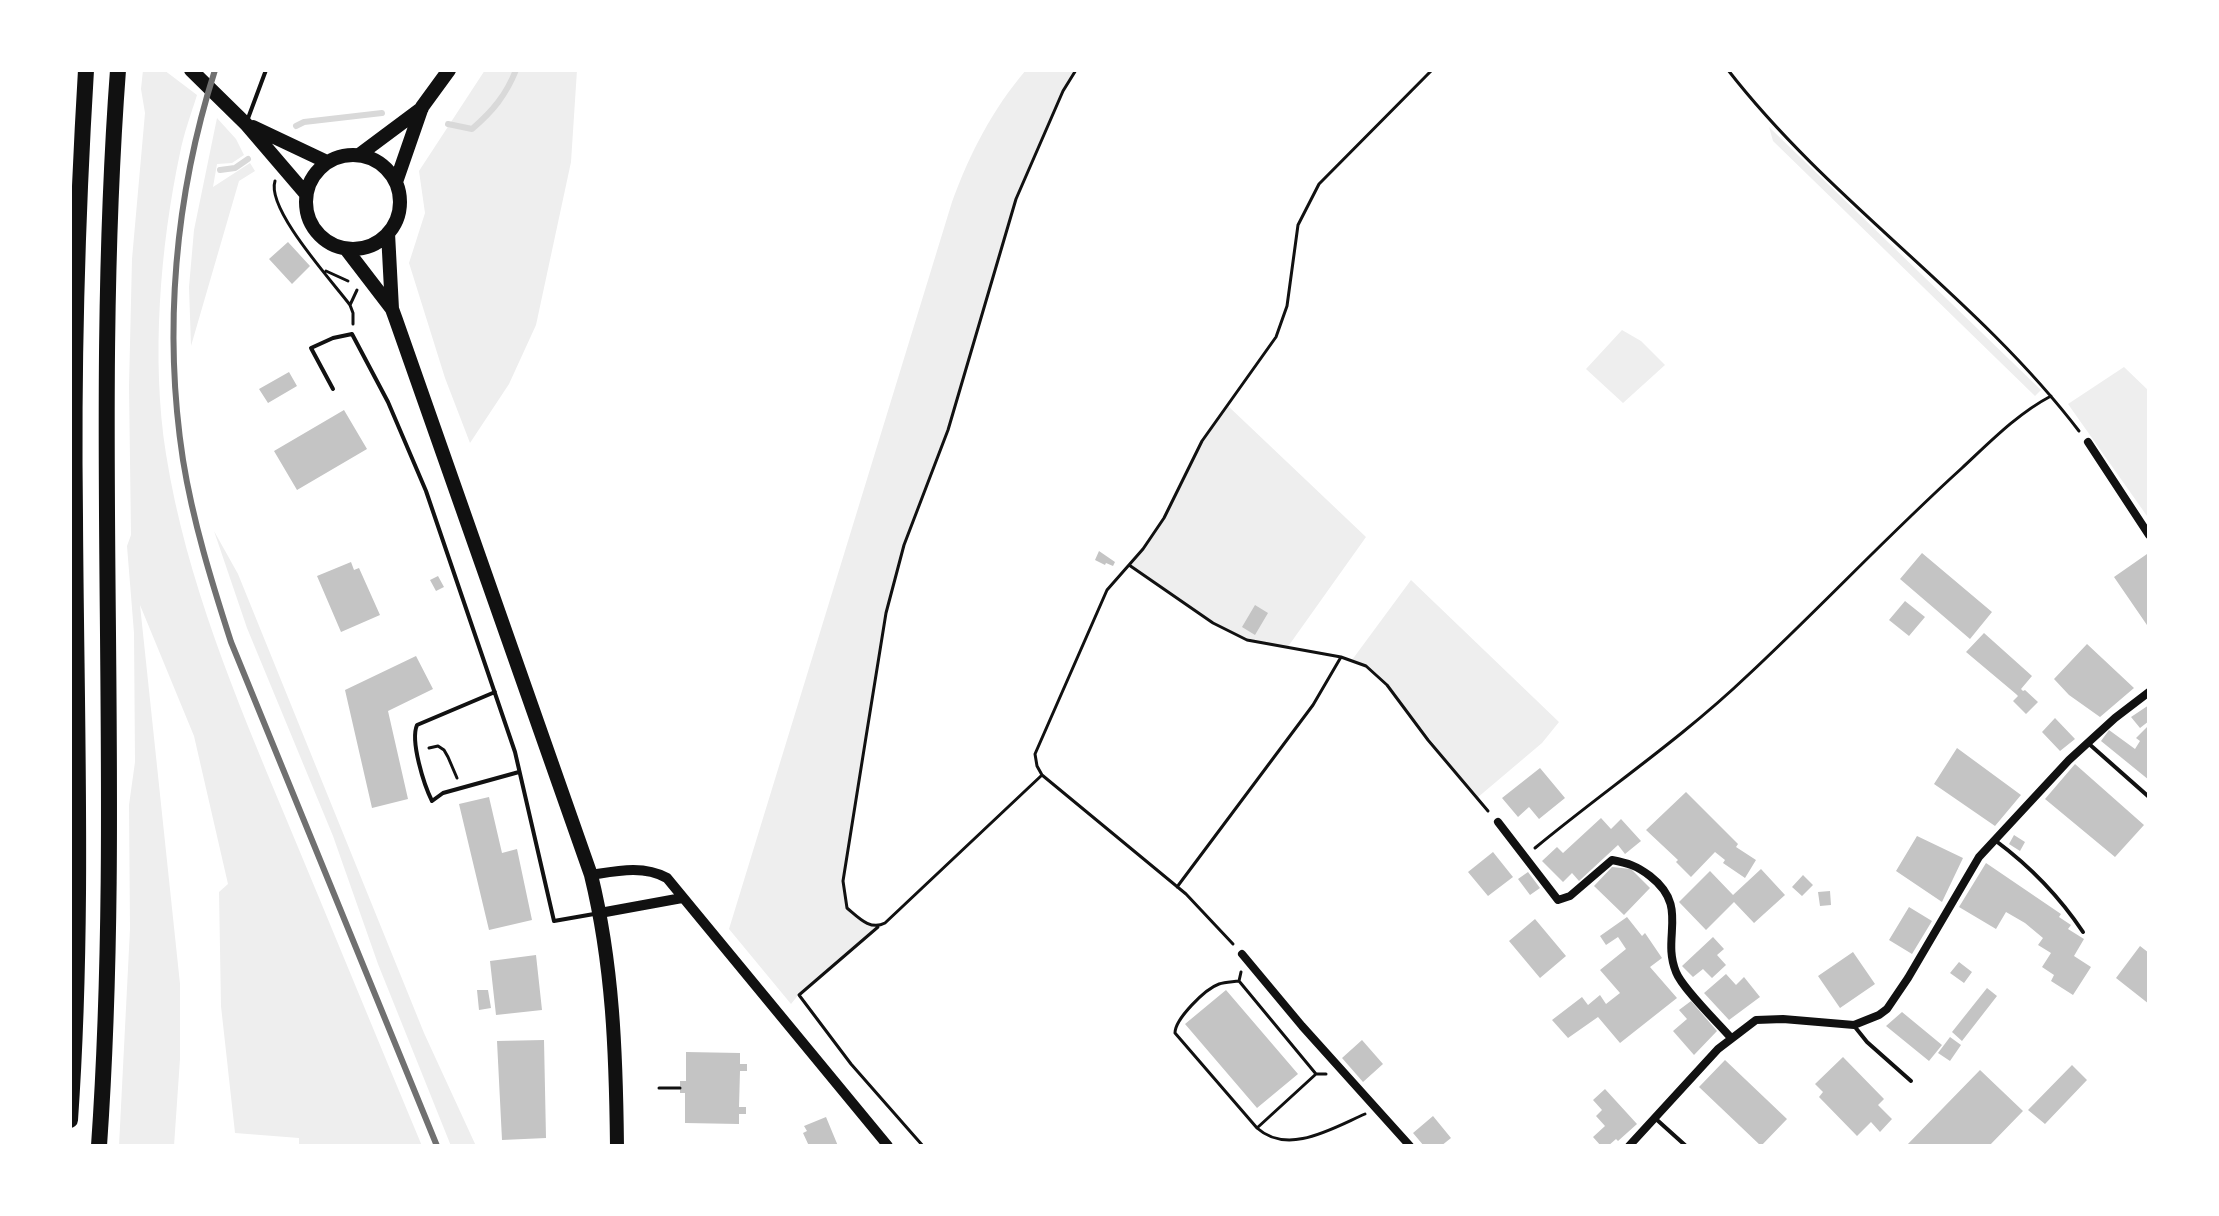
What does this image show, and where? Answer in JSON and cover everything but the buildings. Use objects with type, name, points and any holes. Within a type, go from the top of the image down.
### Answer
[{"type":"highway","points":[[70,1120],[78,885],[74,362],[86,70]]},
{"type":"highway","points":[[99,1146],[109,885],[106,361],[110,206],[118,72]]},
{"type":"main road","points":[[191,70],[246,124],[306,194]]},
{"type":"main road","points":[[359,155],[422,107],[449,70]]},
{"type":"main road","points":[[396,182],[422,107]]},
{"type":"main road","points":[[246,124],[327,162]]},
{"type":"main road","points":[[345,155],[359,155],[383,165],[396,182],[399,214],[388,233],[366,248],[346,249],[329,244],[315,231],[307,214],[306,194],[313,176],[327,162],[345,155]]},
{"type":"main road","points":[[388,233],[392,309],[591,875],[607,948],[614,1024],[617,1146]]},
{"type":"main road","points":[[346,249],[392,309]]},
{"type":"street","points":[[2088,442],[2149,535]]},
{"type":"street","points":[[1629,1146],[1700,1067],[1748,1025],[1764,1019],[1854,1025],[1879,1015],[1894,1001],[1974,865],[1994,839],[2087,743],[2149,692]]},
{"type":"street","points":[[1498,822],[1558,900],[1570,896],[1612,860],[1633,863],[1660,884],[1672,901],[1672,959],[1676,975],[1731,1038]]},
{"type":"street","points":[[591,875],[637,870],[657,873],[669,880],[885,1142]]},
{"type":"street","points":[[600,913],[682,898]]},
{"type":"street","points":[[1244,958],[1410,1146]]},
{"type":"lane","points":[[246,124],[266,70]]},
{"type":"lane","points":[[333,389],[311,348],[352,334],[413,457],[495,692],[519,772],[554,921],[600,913]]},
{"type":"lane","points":[[495,692],[419,723],[414,735],[427,791],[432,801],[443,793],[519,772]]},
{"type":"lane","points":[[2087,743],[2149,797]]},
{"type":"lane","points":[[1994,839],[2036,873],[2065,905],[2083,932]]},
{"type":"lane","points":[[1854,1025],[1867,1042],[1911,1081]]},
{"type":"lane","points":[[1656,1119],[1686,1146]]},
{"type":"path","points":[[879,926],[863,922],[847,908],[843,881],[886,613],[913,516],[948,430],[1016,199],[1063,91],[1076,70]]},
{"type":"path","points":[[1239,981],[1244,958],[1177,887],[1042,775],[1035,761],[1039,742],[1107,590],[1164,518],[1207,434],[1276,337],[1287,306],[1298,225],[1319,184],[1432,70]]},
{"type":"path","points":[[1728,70],[1776,127],[2022,363],[2088,442]]},
{"type":"path","points":[[278,174],[273,186],[274,194],[295,236],[350,305],[353,313],[352,334]]},
{"type":"path","points":[[323,271],[358,287],[350,305]]},
{"type":"path","points":[[1524,857],[1593,799],[1690,727],[1746,677],[1935,492],[2019,415],[2051,396]]},
{"type":"path","points":[[1129,565],[1213,623],[1239,637],[1273,647],[1341,657],[1366,666],[1382,679],[1428,740],[1498,822]]},
{"type":"path","points":[[1177,887],[1210,847],[1313,705],[1341,657]]},
{"type":"path","points":[[417,751],[442,747],[460,788]]},
{"type":"path","points":[[923,1146],[851,1064],[799,995],[879,926],[1042,775]]},
{"type":"path","points":[[1239,981],[1316,1074]]},
{"type":"path","points":[[1239,981],[1214,985],[1180,1017],[1174,1028],[1175,1033],[1257,1128],[1267,1136],[1290,1140],[1320,1134],[1367,1113],[1379,1111]]},
{"type":"path","points":[[1257,1128],[1316,1074],[1345,1074]]},
{"type":"path","points":[[659,1088],[680,1088]]},
{"type":"shaded area","points":[[143,70],[164,70],[197,95],[184,138],[167,226],[159,342],[161,418],[186,547],[215,638],[249,727],[422,1146],[299,1146],[299,1138],[235,1133],[221,1006],[219,892],[228,884],[194,736],[140,605],[180,984],[180,1059],[174,1146],[119,1146],[130,929],[129,805],[135,762],[134,633],[127,546],[131,535],[129,386],[132,259],[145,113],[141,89]]},
{"type":"shaded area","points":[[485,70],[577,70],[571,162],[536,325],[509,384],[470,443],[445,378],[409,263],[425,213],[419,171]]},
{"type":"shaded area","points":[[1026,70],[1076,70],[1063,91],[1016,199],[948,430],[904,545],[886,613],[843,881],[847,908],[863,922],[879,926],[791,1004],[729,929],[952,202],[983,133]]},
{"type":"shaded area","points":[[217,118],[236,139],[244,155],[232,163],[217,164],[213,187],[250,163],[255,171],[239,181],[191,346],[189,287],[194,230]]},
{"type":"shaded area","points":[[1769,127],[2041,390],[2035,396],[1773,141]]},
{"type":"shaded area","points":[[1622,330],[1641,341],[1665,365],[1623,403],[1586,369]]},
{"type":"shaded area","points":[[2124,367],[2149,391],[2147,516],[2068,404]]},
{"type":"shaded area","points":[[1227,405],[1366,537],[1287,648],[1265,644],[1223,627],[1185,605],[1129,565],[1164,518],[1202,441]]},
{"type":"shaded area","points":[[214,531],[238,574],[424,1033],[476,1146],[451,1146],[378,964],[333,836],[247,628]]},
{"type":"shaded area","points":[[1411,580],[1559,722],[1542,743],[1477,798],[1387,685],[1366,666],[1352,660]]},
{"type":"waterway","points":[[448,124],[472,129],[498,102],[516,70]]},
{"type":"waterway","points":[[296,126],[304,122],[382,113]]},
{"type":"waterway","points":[[220,170],[235,168],[248,159]]},
{"type":"railway","points":[[215,70],[190,165],[176,263],[174,362],[187,483],[231,642],[437,1146]]}]
